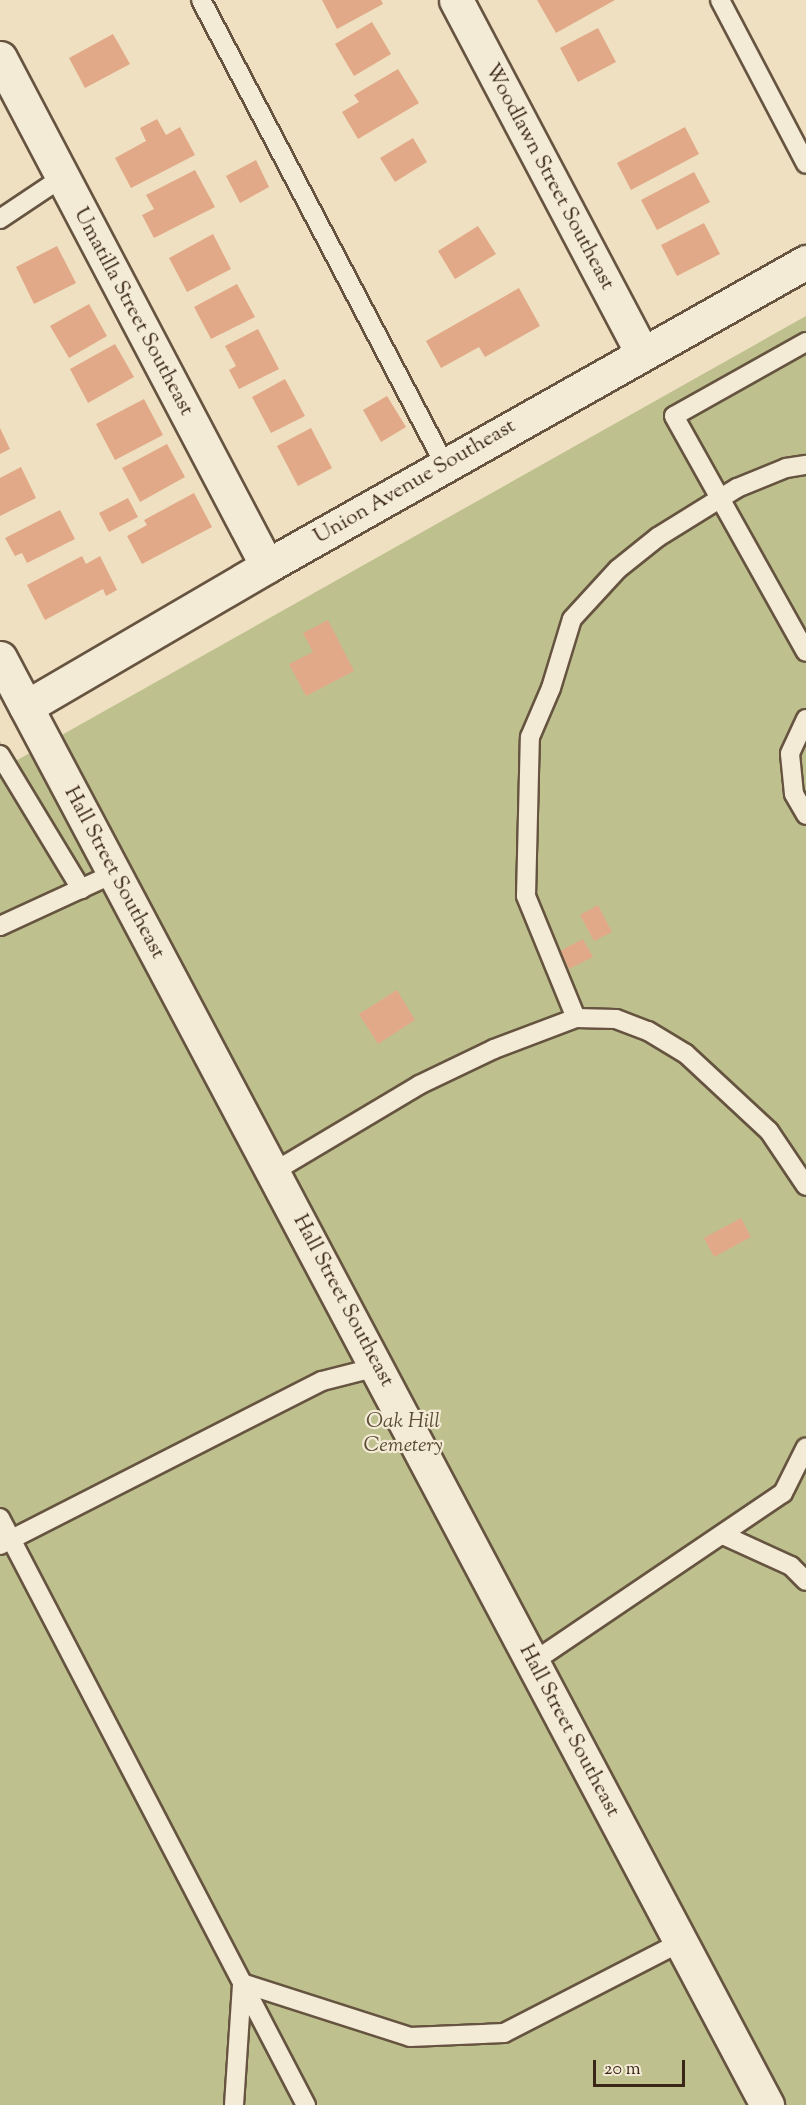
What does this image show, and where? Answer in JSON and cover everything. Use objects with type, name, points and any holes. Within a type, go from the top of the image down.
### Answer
[{"type":"street","name":"Woodlawn Street Southeast","points":[[456,0],[642,353]]},
{"type":"street","name":"Umatilla Street Southeast","points":[[0,58],[267,566]]},
{"type":"street","name":"Union Avenue Southeast","points":[[26,707],[267,566],[806,262]]},
{"type":"street","name":"Hall Street Southeast","points":[[0,658],[113,874],[275,1171],[767,2105]]},
{"type":"lane","points":[[201,0],[445,465]]},
{"type":"lane","points":[[720,0],[806,164]]},
{"type":"lane","points":[[0,219],[63,177]]},
{"type":"lane","points":[[806,342],[674,416],[806,652]]},
{"type":"lane","points":[[576,1018],[526,896],[530,737],[551,687],[572,619],[618,569],[658,537],[720,499],[786,468],[806,465]]},
{"type":"lane","points":[[806,719],[790,754],[794,794],[806,814]]},
{"type":"lane","points":[[0,755],[81,889]]},
{"type":"lane","points":[[0,926],[113,874]]},
{"type":"lane","points":[[275,1171],[419,1085],[494,1049],[576,1018],[616,1019],[648,1031],[686,1054],[769,1131],[806,1186]]},
{"type":"lane","points":[[5,1542],[322,1381],[377,1367]]},
{"type":"lane","points":[[532,1662],[783,1493],[806,1448]]},
{"type":"lane","points":[[0,1518],[5,1542],[306,2105]]},
{"type":"lane","points":[[723,1535],[791,1566],[806,1581]]},
{"type":"lane","points":[[242,1983],[410,2037],[504,2033],[681,1942]]},
{"type":"lane","points":[[234,2105],[242,1983]]},
{"type":"green space","name":"Oak Hill Cemetery","points":[[806,316],[806,2105],[0,2105],[0,741],[12,763]]},
{"type":"building","points":[[322,0],[381,0],[383,4],[337,29]]},
{"type":"building","points":[[537,0],[615,0],[556,33]]},
{"type":"building","points":[[372,22],[391,54],[354,76],[335,44]]},
{"type":"building","points":[[598,28],[616,62],[578,82],[560,48]]},
{"type":"building","points":[[113,34],[130,64],[85,88],[69,58]]},
{"type":"building","points":[[398,69],[419,103],[358,139],[342,112],[359,102],[354,95]]},
{"type":"building","points":[[157,119],[166,135],[180,127],[195,155],[131,188],[115,158],[146,141],[140,128]]},
{"type":"building","points":[[685,127],[699,154],[631,190],[617,163]]},
{"type":"building","points":[[413,138],[427,162],[395,182],[380,158]]},
{"type":"building","points":[[256,160],[269,187],[240,203],[226,176]]},
{"type":"building","points":[[195,170],[215,207],[154,238],[142,215],[154,209],[146,195]]},
{"type":"building","points":[[694,172],[710,202],[657,230],[641,200]]},
{"type":"building","points":[[704,223],[720,254],[677,276],[661,245]]},
{"type":"building","points":[[478,226],[496,254],[455,279],[438,251]]},
{"type":"building","points":[[213,234],[231,269],[187,292],[169,258]]},
{"type":"building","points":[[57,246],[76,283],[34,304],[16,267]]},
{"type":"building","points":[[237,284],[255,317],[211,339],[194,307]]},
{"type":"building","points":[[519,288],[540,326],[485,357],[479,347],[441,368],[426,341]]},
{"type":"building","points":[[89,304],[107,336],[69,358],[50,326]]},
{"type":"building","points":[[258,329],[279,369],[239,389],[229,370],[236,366],[225,346]]},
{"type":"building","points":[[115,344],[134,377],[88,403],[70,369]]},
{"type":"building","points":[[285,379],[305,416],[271,433],[252,397]]},
{"type":"building","points":[[387,396],[406,427],[381,442],[363,410]]},
{"type":"building","points":[[144,399],[163,435],[115,460],[96,424]]},
{"type":"building","points":[[0,428],[10,449],[0,454]]},
{"type":"building","points":[[311,428],[332,468],[298,486],[277,446]]},
{"type":"building","points":[[167,444],[185,477],[140,502],[122,468]]},
{"type":"building","points":[[21,467],[36,498],[0,516],[0,478]]},
{"type":"building","points":[[194,493],[212,527],[142,564],[127,536],[147,525],[144,520]]},
{"type":"building","points":[[128,498],[138,517],[109,532],[99,513]]},
{"type":"building","points":[[60,510],[75,539],[27,563],[22,553],[15,556],[5,538]]},
{"type":"building","points":[[82,556],[86,564],[100,556],[117,590],[106,596],[103,589],[45,620],[27,585]]},
{"type":"building","points":[[328,620],[354,671],[306,696],[289,664],[313,652],[303,633]]},
{"type":"building","points":[[598,905],[612,932],[594,941],[580,915]]},
{"type":"building","points":[[583,939],[593,957],[569,969],[560,951]]},
{"type":"building","points":[[397,990],[415,1020],[378,1044],[359,1014]]},
{"type":"building","points":[[741,1218],[751,1237],[714,1257],[704,1238]]}]
